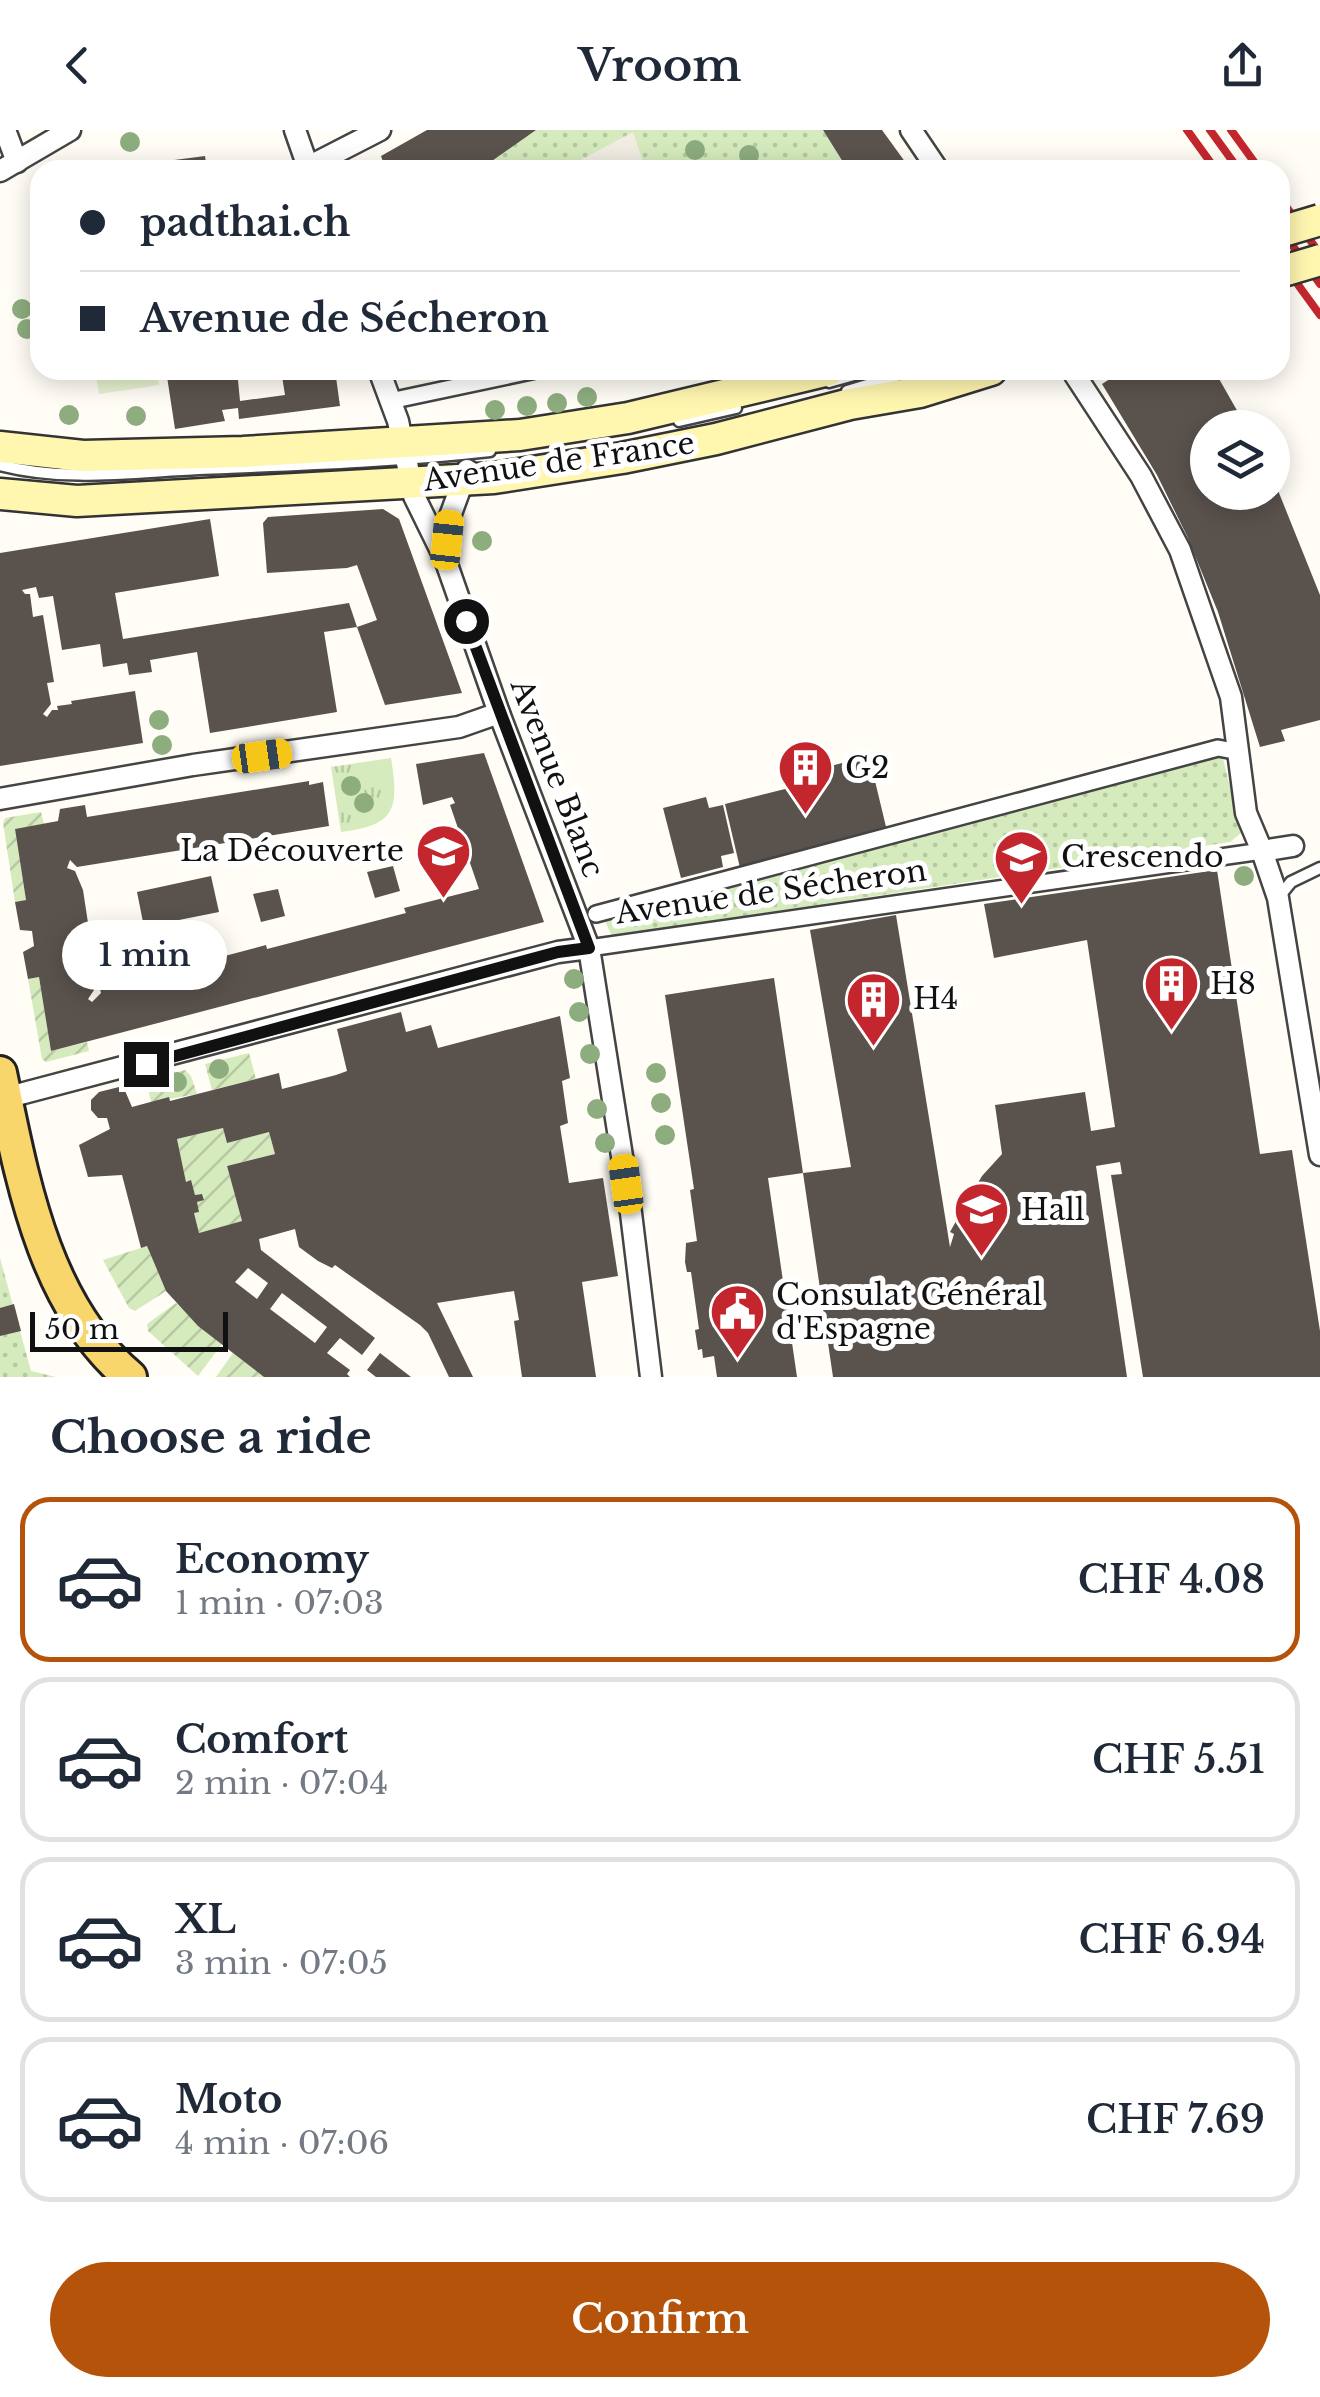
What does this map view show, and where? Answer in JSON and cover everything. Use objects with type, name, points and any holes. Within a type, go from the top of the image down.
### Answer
[{"type":"main road","points":[[1290,229],[1320,220]]},
{"type":"main road","points":[[1290,269],[1320,260]]},
{"type":"main road","name":"Avenue de France","points":[[0,447],[82,456],[408,464],[468,471],[622,458],[959,380]]},
{"type":"main road","name":"Avenue de France","points":[[2,488],[77,501],[408,464],[520,435],[823,385]]},
{"type":"main road","points":[[6,1100],[41,1234],[65,1298],[102,1352],[130,1377]]},
{"type":"street","points":[[5,130],[8,166],[70,130]]},
{"type":"street","points":[[294,130],[305,160]]},
{"type":"street","points":[[323,160],[380,130]]},
{"type":"street","points":[[912,130],[932,160]]},
{"type":"street","name":"Avenue Blanc","points":[[383,380],[414,496],[445,560],[589,948],[631,1213],[651,1377]]},
{"type":"street","points":[[390,400],[487,380]]},
{"type":"street","points":[[1079,380],[1141,476],[1180,550],[1231,697],[1246,813],[1278,898],[1320,1156]]},
{"type":"street","name":"Avenue Blanc","points":[[445,560],[449,520],[468,471]]},
{"type":"street","points":[[0,799],[194,765],[458,728],[499,713]]},
{"type":"street","points":[[596,914],[1218,748],[1238,752]]},
{"type":"street","points":[[1262,851],[1293,846]]},
{"type":"street","name":"Avenue de Sécheron","points":[[6,1100],[558,952],[1262,851]]},
{"type":"lane","points":[[823,385],[854,380]]},
{"type":"lane","points":[[674,422],[751,404]]},
{"type":"lane","points":[[636,430],[620,439],[696,430],[799,404]]},
{"type":"lane","points":[[0,465],[43,473],[90,474],[408,464],[533,446]]},
{"type":"lane","points":[[521,461],[604,448]]},
{"type":"lane","points":[[1278,898],[1291,882],[1320,868]]},
{"type":"green space","points":[[536,130],[823,130],[842,160],[493,160]]},
{"type":"green space","points":[[97,380],[158,380],[159,385],[99,394]]},
{"type":"green space","points":[[1222,754],[1241,833],[1230,842],[612,936],[603,917]]},
{"type":"green space","points":[[391,758],[394,790],[390,812],[373,825],[341,832],[331,767]]},
{"type":"green space","points":[[41,812],[44,824],[15,829],[26,900],[15,902],[3,823],[5,818]]},
{"type":"green space","points":[[39,977],[51,1051],[87,1042],[89,1051],[46,1062],[42,1059],[28,979]]},
{"type":"green space","points":[[249,1053],[256,1079],[212,1090],[205,1064]]},
{"type":"green space","points":[[185,1070],[197,1094],[151,1102],[146,1080]]},
{"type":"green space","points":[[223,1128],[227,1143],[269,1132],[275,1154],[227,1166],[242,1221],[199,1233],[194,1213],[199,1212],[197,1202],[204,1199],[202,1194],[195,1195],[191,1181],[186,1182],[177,1139]]},
{"type":"green space","points":[[147,1246],[166,1291],[135,1311],[129,1308],[103,1260]]},
{"type":"green space","points":[[0,1258],[31,1371],[56,1377],[0,1377]]},
{"type":"green space","points":[[176,1303],[222,1344],[198,1376],[148,1331],[147,1324]]},
{"type":"green space","points":[[233,1353],[264,1377],[216,1377]]},
{"type":"shaded area","points":[[633,132],[643,160],[580,160]]},
{"type":"building","points":[[427,130],[536,130],[493,160],[382,160],[381,156]]},
{"type":"building","points":[[823,130],[882,130],[904,160],[842,160]]},
{"type":"building","points":[[168,380],[238,380],[240,401],[285,395],[283,380],[336,380],[340,406],[239,419],[238,408],[222,410],[225,421],[175,429]]},
{"type":"building","points":[[1108,380],[1220,380],[1237,410],[1190,410],[1190,510],[1286,510],[1320,595],[1320,720],[1281,730],[1285,741],[1260,747],[1218,612],[1157,475],[1102,384]]},
{"type":"building","points":[[383,509],[399,519],[462,693],[385,705],[357,627],[377,620],[357,565],[267,573],[263,523],[268,517]]},
{"type":"building","points":[[210,519],[219,576],[115,593],[123,639],[349,603],[357,627],[324,632],[337,712],[210,733],[197,652],[150,660],[152,672],[129,675],[127,663],[103,667],[100,644],[62,650],[53,596],[39,598],[36,587],[22,590],[30,594],[33,617],[43,615],[54,682],[47,683],[51,704],[43,714],[47,717],[52,710],[58,710],[57,706],[72,704],[71,701],[135,691],[143,743],[0,766],[0,553]]},
{"type":"building","points":[[484,753],[544,922],[51,1051],[39,977],[28,979],[23,952],[34,946],[32,931],[20,930],[15,902],[26,900],[15,829],[58,821],[60,809],[85,805],[87,817],[309,781],[309,785],[323,782],[329,826],[77,867],[70,860],[67,868],[75,871],[83,890],[97,982],[93,983],[94,990],[88,999],[92,1002],[100,989],[406,913],[404,908],[479,889],[450,805],[455,803],[452,797],[423,805],[416,764]]},
{"type":"building","name":"G2","points":[[869,756],[887,831],[740,868],[725,804],[825,779],[823,768]]},
{"type":"building","points":[[706,797],[709,808],[723,805],[734,853],[721,856],[723,867],[681,878],[663,808]]},
{"type":"building","points":[[393,866],[400,891],[375,898],[367,872]]},
{"type":"building","points":[[1217,870],[1260,1154],[1292,1150],[1320,1331],[1320,1377],[1143,1377],[1111,1175],[1122,1174],[1120,1162],[1096,1166],[1127,1377],[833,1377],[803,1173],[851,1167],[810,930],[896,915],[950,1247],[954,1234],[950,1232],[965,1205],[982,1176],[1002,1154],[995,1105],[1085,1092],[1091,1131],[1115,1127],[1087,940],[994,958],[984,904]]},
{"type":"building","points":[[211,876],[219,912],[144,927],[137,892]]},
{"type":"building","points":[[278,889],[285,916],[261,922],[253,894]]},
{"type":"building","points":[[774,978],[803,1173],[768,1178],[797,1377],[717,1377],[714,1356],[703,1358],[702,1349],[698,1350],[691,1272],[687,1272],[685,1262],[686,1243],[697,1241],[690,1190],[694,1189],[665,995]]},
{"type":"building","points":[[401,1012],[406,1032],[431,1025],[438,1048],[560,1016],[570,1078],[562,1081],[568,1123],[560,1126],[569,1183],[603,1178],[618,1276],[582,1282],[596,1377],[522,1377],[514,1291],[437,1303],[473,1377],[449,1377],[428,1333],[420,1325],[335,1265],[332,1268],[318,1261],[299,1247],[295,1229],[259,1239],[261,1250],[375,1338],[362,1355],[340,1338],[327,1353],[350,1370],[350,1377],[264,1377],[198,1326],[166,1291],[147,1246],[141,1248],[122,1175],[88,1177],[79,1145],[110,1129],[107,1118],[98,1118],[91,1110],[91,1100],[99,1092],[123,1086],[132,1107],[279,1073],[282,1089],[336,1075],[347,1071],[337,1029]],"holes":[[[223,1128],[227,1143],[269,1132],[275,1154],[227,1166],[242,1221],[199,1233],[194,1213],[199,1212],[197,1202],[204,1200],[202,1194],[195,1195],[191,1180],[186,1182],[177,1139]],[[248,1268],[268,1283],[257,1299],[235,1282]],[[282,1293],[327,1327],[315,1343],[270,1309]]]},
{"type":"building","points":[[14,1304],[21,1331],[0,1336],[0,1308]]},
{"type":"building","points":[[380,1353],[411,1377],[376,1377],[367,1370]]},
{"type":"railway","points":[[1187,130],[1209,160]]},
{"type":"railway","points":[[1210,130],[1232,160]]},
{"type":"railway","points":[[1231,130],[1253,160]]},
{"type":"railway","points":[[1290,212],[1320,254]]},
{"type":"railway","points":[[1290,242],[1320,284]]},
{"type":"railway","points":[[1290,274],[1320,315]]},
{"type":"place","name":"G2","points":[[806,817]]},
{"type":"place","name":"La Découverte","points":[[443,900]]},
{"type":"place","name":"Crescendo","points":[[1022,906]]},
{"type":"place","name":"H8","points":[[1171,1033]]},
{"type":"place","name":"H4","points":[[874,1048]]},
{"type":"place","name":"Hall","points":[[982,1259]]},
{"type":"place","name":"Consulat Général d'Espagne","points":[[737,1361]]},
{"type":"route","points":[[146,1064],[558,952],[589,948],[466,621]]}]
